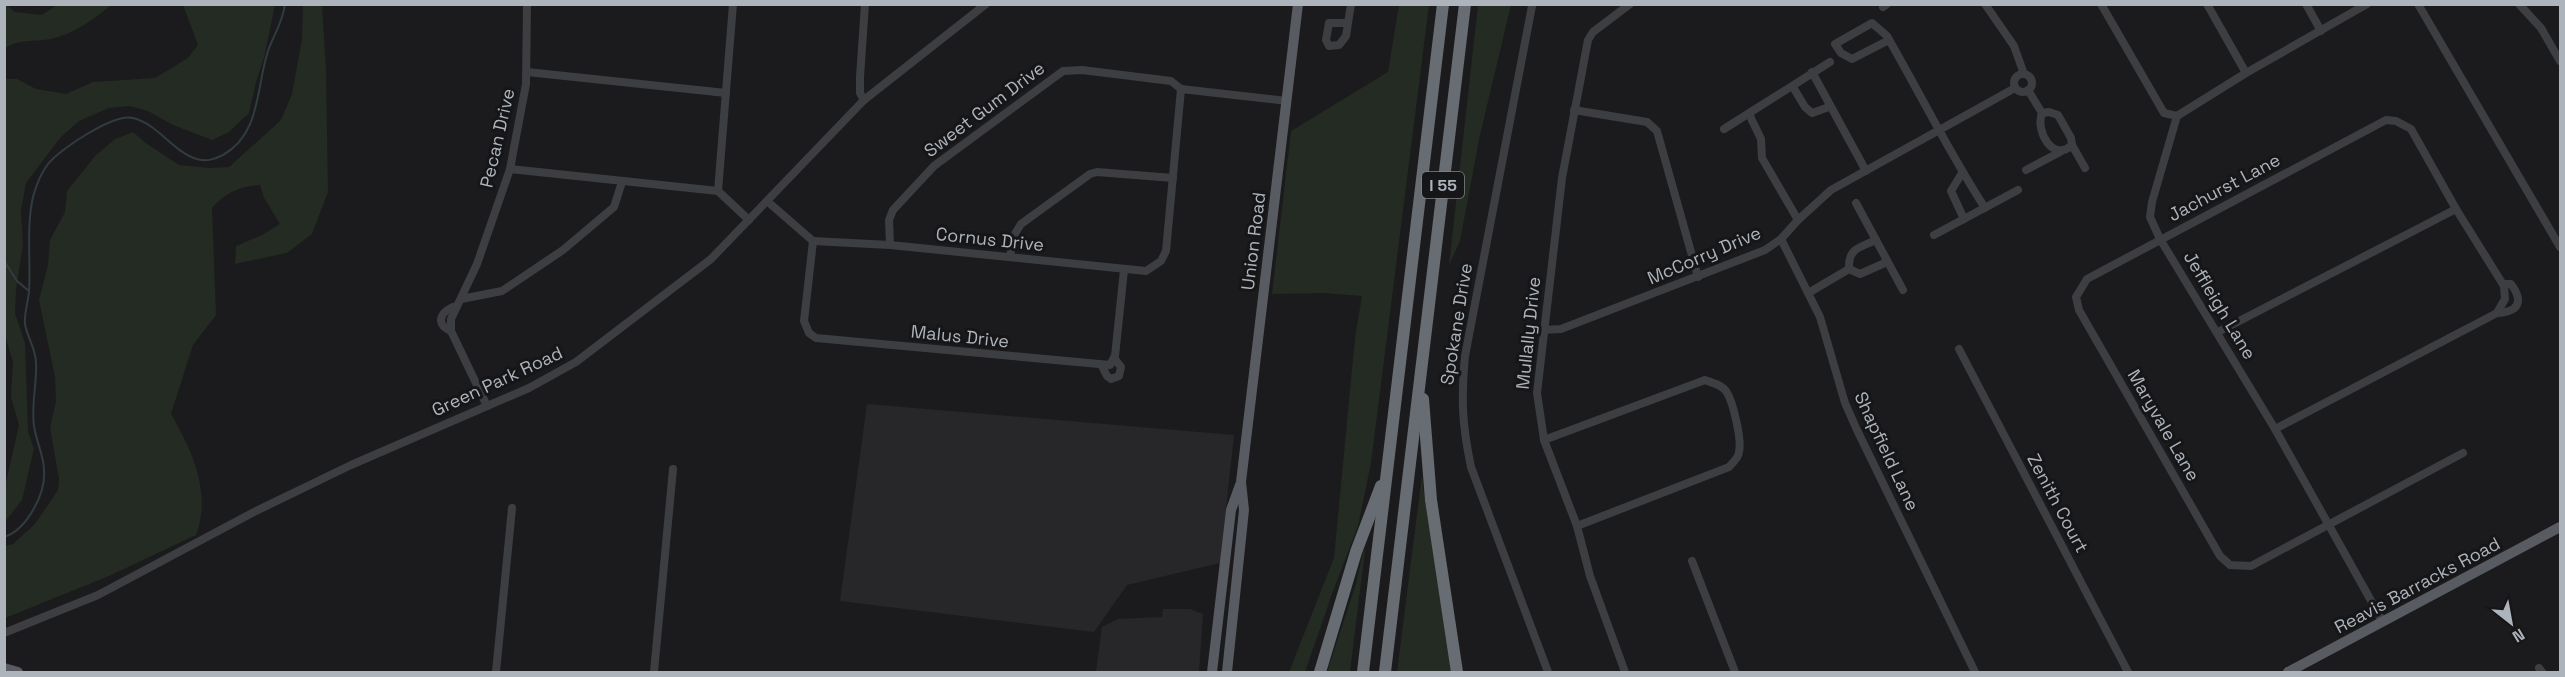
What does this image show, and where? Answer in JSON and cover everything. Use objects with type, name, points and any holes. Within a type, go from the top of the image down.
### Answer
[{"type":"highway","name":"I 55","points":[[1363,672],[1443,4]]},
{"type":"highway","name":"I 55","points":[[1385,672],[1465,4]]},
{"type":"highway","points":[[1421,365],[1431,500],[1456,672]]},
{"type":"highway","points":[[1320,671],[1359,543],[1387,471]]},
{"type":"main road","name":"Union Road","points":[[1212,672],[1231,510],[1241,482],[1298,4]]},
{"type":"main road","name":"Union Road","points":[[1227,672],[1244,510],[1241,482]]},
{"type":"main road","name":"Reavis Barracks Road","points":[[2288,672],[2560,527]]},
{"type":"main road","points":[[4,668],[18,672]]},
{"type":"street","name":"Pecan Drive","points":[[487,406],[451,331],[451,319],[477,264],[510,169],[527,72],[528,4]]},
{"type":"street","points":[[864,100],[860,93],[860,77],[865,4]]},
{"type":"street","name":"Green Park Road","points":[[4,633],[98,595],[276,501],[544,381],[595,349],[694,273],[749,220],[864,100],[986,4]]},
{"type":"street","name":"Mullally Drive","points":[[1625,672],[1590,576],[1577,526],[1544,440],[1537,393],[1562,178],[1588,40],[1593,32],[1630,4]]},
{"type":"street","points":[[1985,4],[2014,46],[2024,74],[2032,80],[2032,86],[2028,90],[2020,92],[2015,88],[2015,79],[2024,74]]},
{"type":"street","points":[[2101,4],[2164,113],[2177,116],[2246,73],[2367,4]]},
{"type":"street","points":[[2207,4],[2246,73]]},
{"type":"street","points":[[2306,4],[2321,31]]},
{"type":"street","points":[[2418,4],[2560,247]]},
{"type":"street","points":[[2519,4],[2541,28],[2560,61]]},
{"type":"street","points":[[1347,22],[1348,5]]},
{"type":"street","points":[[718,191],[735,6]]},
{"type":"street","name":"Spokane Drive","points":[[1532,6],[1476,292],[1465,356],[1461,402],[1464,434],[1471,467],[1548,672]]},
{"type":"street","points":[[1889,40],[1851,59],[1840,53],[1835,44],[1872,23],[1889,40],[1962,173],[1985,208]]},
{"type":"street","points":[[1724,129],[1830,62]]},
{"type":"street","name":"Sweet Gum Drive","points":[[890,245],[890,220],[893,210],[934,166],[1056,74],[1072,69],[1082,70],[1171,81],[1181,90],[1287,101]]},
{"type":"street","points":[[527,72],[726,93]]},
{"type":"street","points":[[1812,72],[1829,107],[1866,171]]},
{"type":"street","points":[[1793,87],[1805,107],[1812,113],[1829,107]]},
{"type":"street","name":"McCorry Drive","points":[[1543,330],[1560,329],[1765,250],[1781,239],[1831,190],[2015,88]]},
{"type":"street","points":[[1010,257],[1015,230],[1090,174],[1097,172],[1173,178],[1181,90]]},
{"type":"street","points":[[2028,90],[2042,113],[2040,128],[2052,149],[2060,152]]},
{"type":"street","points":[[1574,110],[1647,122],[1653,125],[1657,131],[1698,277]]},
{"type":"street","points":[[2042,113],[2049,112],[2058,115],[2072,138],[2072,145],[2085,168]]},
{"type":"street","points":[[1749,114],[1761,139],[1762,158],[1798,220]]},
{"type":"street","name":"Jeffleigh Lane","points":[[2177,116],[2152,202],[2151,217],[2160,239],[2275,429],[2383,622]]},
{"type":"street","name":"Jachurst Lane","points":[[2076,297],[2087,279],[2386,120],[2396,121],[2411,129],[2456,209]]},
{"type":"street","points":[[2026,170],[2072,145]]},
{"type":"street","points":[[510,169],[718,191],[749,220]]},
{"type":"street","points":[[1962,173],[1951,191],[1964,219]]},
{"type":"street","name":"Cornus Drive","points":[[813,241],[890,245],[1146,271],[1161,261],[1166,251],[1173,178]]},
{"type":"street","points":[[459,302],[502,291],[563,250],[614,207],[622,182]]},
{"type":"street","points":[[1934,235],[2018,190]]},
{"type":"street","points":[[767,201],[813,241]]},
{"type":"street","points":[[1856,203],[1903,290]]},
{"type":"street","points":[[2218,332],[2456,209],[2503,284],[2505,299],[2497,313]]},
{"type":"street","name":"Shapfield Lane","points":[[1781,239],[1821,317],[1845,403],[1975,672]]},
{"type":"street","points":[[1849,269],[1849,258],[1852,252],[1876,240]]},
{"type":"street","name":"Malus Drive","points":[[813,241],[804,321],[809,333],[816,338],[824,339],[1109,363],[1124,270]]},
{"type":"street","points":[[1849,269],[1860,274],[1887,262]]},
{"type":"street","points":[[1810,292],[1849,269]]},
{"type":"street","points":[[2275,429],[2497,313],[2511,312],[2516,308],[2518,301],[2516,291],[2511,284],[2503,284]]},
{"type":"street","name":"Maryvale Lane","points":[[2076,297],[2079,310],[2220,556],[2229,565],[2251,566],[2329,524]]},
{"type":"street","name":"Zenith Court","points":[[1959,349],[2128,672]]},
{"type":"street","points":[[1544,440],[1706,380],[1717,384],[1726,392],[1736,423],[1740,450],[1736,460],[1728,467],[1577,526]]},
{"type":"street","points":[[2329,524],[2463,453]]},
{"type":"street","points":[[654,672],[673,469]]},
{"type":"street","points":[[495,672],[512,508]]},
{"type":"street","points":[[1692,561],[1735,672]]},
{"type":"shaded area","points":[[5,4],[15,12],[42,15],[57,5],[111,5],[90,21],[67,34],[50,39],[15,43],[5,48]]},
{"type":"shaded area","points":[[183,5],[275,5],[249,113],[229,132],[212,140],[173,125],[148,111],[130,106],[109,108],[79,121],[60,138],[26,183],[21,210],[23,244],[15,313],[25,343],[28,431],[34,449],[22,500],[5,522],[5,487],[19,425],[11,397],[13,362],[4,332],[5,79],[17,79],[36,89],[66,94],[93,82],[155,78],[188,58],[198,45]]},
{"type":"shaded area","points":[[303,5],[322,5],[326,71],[328,192],[312,234],[287,253],[235,264],[236,246],[280,224],[264,198],[260,185],[234,191],[212,208],[216,315],[193,345],[171,414],[186,442],[201,488],[202,503],[196,535],[109,576],[5,618],[5,546],[13,544],[35,524],[58,490],[59,479],[50,427],[56,401],[55,377],[39,300],[48,265],[50,240],[65,212],[67,191],[96,155],[115,139],[133,132],[179,165],[229,167],[281,120],[292,94],[302,39]]},
{"type":"shaded area","points":[[1399,5],[1429,5],[1371,463],[1358,526],[1305,672],[1289,672],[1334,558],[1355,338],[1362,296],[1323,293],[1272,294],[1291,131],[1388,72]]},
{"type":"shaded area","points":[[1478,5],[1511,5],[1480,135],[1460,241],[1449,265]]},
{"type":"shaded area","points":[[867,404],[1234,435],[1220,563],[1127,585],[1094,632],[840,601]]},
{"type":"shaded area","points":[[1422,475],[1424,494],[1452,672],[1397,672]]},
{"type":"shaded area","points":[[1365,550],[1350,672],[1327,672],[1356,584]]},
{"type":"shaded area","points":[[1163,609],[1190,609],[1203,614],[1199,672],[1096,671],[1102,627],[1118,619],[1162,617]]},
{"type":"waterway","points":[[4,537],[20,527],[27,519],[38,499],[44,479],[44,465],[33,418],[36,358],[25,320],[29,292],[31,209],[41,175],[54,158],[88,133],[124,118],[142,121],[180,150],[197,159],[211,160],[223,155],[235,146],[251,122],[268,51],[285,4]]},
{"type":"waterway","points":[[4,261],[17,281],[29,291]]}]
